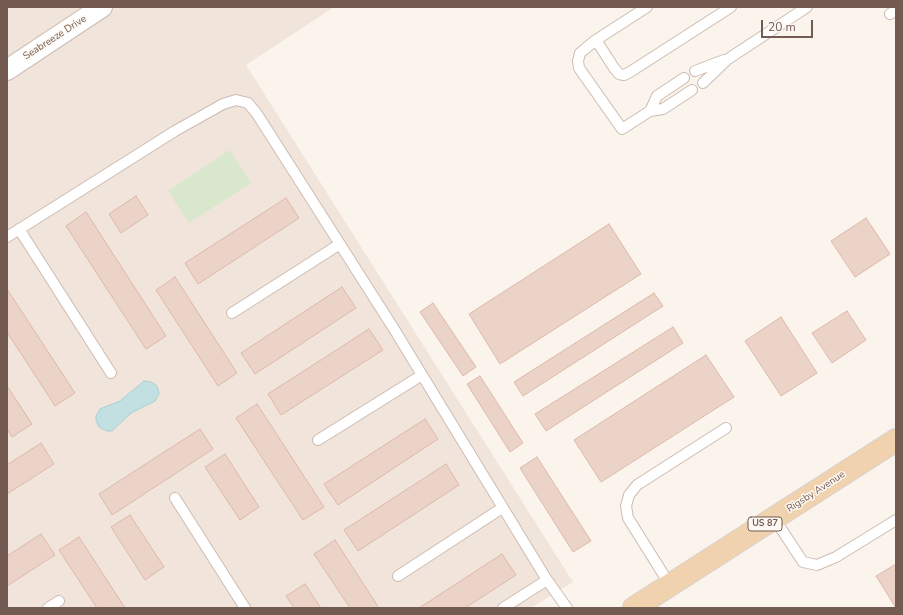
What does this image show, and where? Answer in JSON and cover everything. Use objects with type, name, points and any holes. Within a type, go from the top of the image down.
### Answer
[{"type":"main road","name":"Rigsby Avenue","points":[[634,608],[896,440]]},
{"type":"street","name":"Seabreeze Drive","points":[[7,70],[102,7]]},
{"type":"lane","points":[[647,7],[596,40],[580,53],[578,61],[579,68],[622,129],[650,111],[663,109],[692,90]]},
{"type":"lane","points":[[596,40],[614,68],[619,74],[624,75],[731,7]]},
{"type":"lane","points":[[703,83],[728,59],[802,8]]},
{"type":"lane","points":[[695,71],[728,59]]},
{"type":"lane","points":[[650,111],[657,96],[684,78]]},
{"type":"lane","points":[[7,237],[175,131],[223,104],[236,100],[248,103],[257,114],[340,244],[422,375],[502,508],[547,580],[567,608]]},
{"type":"lane","points":[[19,229],[111,374]]},
{"type":"lane","points":[[232,313],[340,244]]},
{"type":"lane","points":[[318,440],[422,375]]},
{"type":"lane","points":[[670,585],[628,518],[626,506],[629,495],[637,485],[726,428]]},
{"type":"lane","points":[[175,498],[245,608]]},
{"type":"lane","points":[[398,576],[502,508]]},
{"type":"lane","points":[[774,518],[803,562],[817,565],[836,557],[896,520]]},
{"type":"lane","points":[[503,608],[547,580]]},
{"type":"lane","points":[[48,608],[59,601]]},
{"type":"shaded area","points":[[7,7],[334,7],[246,65],[573,582],[531,608],[7,608]]},
{"type":"green space","points":[[230,150],[251,183],[189,223],[168,191]]},
{"type":"water","points":[[144,381],[151,382],[157,386],[159,394],[155,401],[131,413],[112,431],[107,431],[99,427],[96,416],[100,409],[120,401]]},
{"type":"building","points":[[136,196],[148,215],[121,233],[109,214]]},
{"type":"building","points":[[286,198],[299,218],[198,284],[185,263]]},
{"type":"building","points":[[86,212],[166,336],[146,349],[66,226]]},
{"type":"building","points":[[866,218],[890,254],[855,277],[831,241]]},
{"type":"building","points":[[609,224],[641,274],[500,364],[469,314]]},
{"type":"building","points":[[175,277],[237,373],[218,386],[156,290]]},
{"type":"building","points":[[342,287],[356,308],[255,374],[241,353]]},
{"type":"building","points":[[7,289],[75,393],[55,406],[7,332]]},
{"type":"building","points":[[654,293],[663,306],[523,396],[514,382]]},
{"type":"building","points":[[433,303],[476,367],[463,376],[420,312]]},
{"type":"building","points":[[847,311],[866,340],[832,363],[812,333]]},
{"type":"building","points":[[781,317],[817,373],[781,396],[745,341]]},
{"type":"building","points":[[673,327],[683,343],[546,431],[535,414]]},
{"type":"building","points":[[369,329],[383,350],[281,415],[268,394]]},
{"type":"building","points":[[706,355],[734,397],[601,482],[574,440]]},
{"type":"building","points":[[480,376],[523,443],[510,452],[467,384]]},
{"type":"building","points":[[7,386],[32,424],[12,437],[7,429]]},
{"type":"building","points":[[257,404],[324,507],[303,520],[236,418]]},
{"type":"building","points":[[425,419],[438,439],[338,505],[324,484]]},
{"type":"building","points":[[200,429],[213,449],[112,515],[99,494]]},
{"type":"building","points":[[41,443],[54,464],[7,494],[7,465]]},
{"type":"building","points":[[225,454],[259,507],[240,520],[205,467]]},
{"type":"building","points":[[537,457],[591,541],[573,552],[520,468]]},
{"type":"building","points":[[446,464],[459,485],[358,551],[344,530]]},
{"type":"building","points":[[130,515],[164,567],[145,580],[111,527]]},
{"type":"building","points":[[41,534],[55,555],[7,586],[7,556]]},
{"type":"building","points":[[79,537],[125,608],[97,608],[59,550]]},
{"type":"building","points":[[335,540],[379,608],[350,608],[314,554]]},
{"type":"building","points":[[502,554],[516,575],[465,608],[419,608]]},
{"type":"building","points":[[896,564],[896,608],[876,576]]},
{"type":"building","points":[[305,584],[321,608],[294,608],[286,596]]}]
